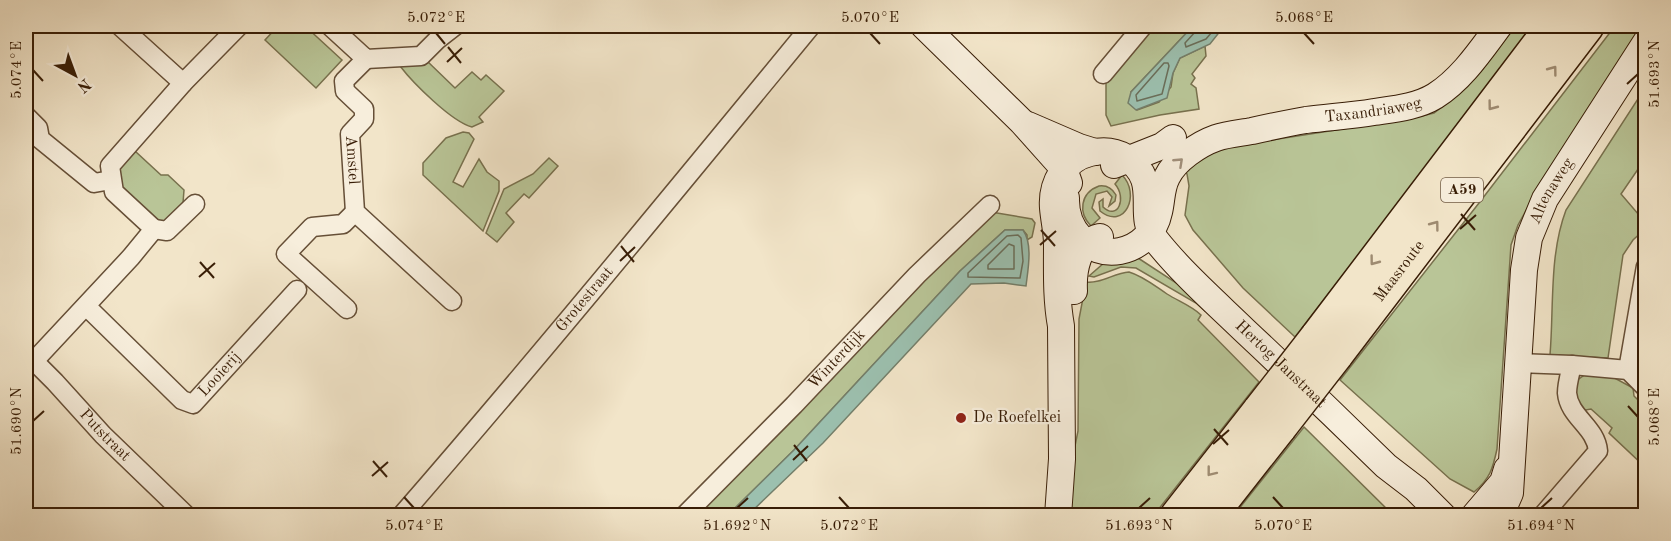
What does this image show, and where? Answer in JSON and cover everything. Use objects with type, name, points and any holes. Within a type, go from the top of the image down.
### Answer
[{"type":"highway","name":"Maasroute","points":[[1327,346],[1553,26]]},
{"type":"highway","name":"Maasroute","points":[[1176,516],[1270,418],[1587,26]]},
{"type":"highway","name":"Maasroute","points":[[1210,516],[1270,418]]},
{"type":"main road","points":[[924,26],[1022,122],[1079,147],[1113,155],[1136,167],[1148,191],[1150,221],[1121,251],[1096,248],[1075,232],[1068,216],[1063,180],[1034,148],[1022,122]]},
{"type":"main road","name":"Taxandriaweg","points":[[1150,221],[1166,178],[1187,154],[1216,138],[1305,120],[1377,112],[1421,104],[1446,89],[1499,26]]},
{"type":"main road","name":"Altenaweg","points":[[1500,516],[1510,493],[1525,255],[1536,218],[1545,199],[1646,42]]},
{"type":"main road","name":"Taxandriaweg","points":[[1113,155],[1162,146],[1173,138],[1194,134],[1216,138]]},
{"type":"main road","points":[[1063,180],[1089,166],[1115,165],[1113,155]]},
{"type":"main road","points":[[1058,516],[1062,459],[1061,326],[1057,304],[1057,238],[1053,199],[1078,157],[1113,155]]},
{"type":"main road","points":[[1061,326],[1074,291],[1090,260],[1096,255],[1097,237],[1115,238],[1129,234],[1140,225],[1150,221]]},
{"type":"main road","name":"Hertog Janstraat","points":[[1175,261],[1173,243],[1161,229],[1150,221],[1143,249],[1159,257],[1175,261],[1386,466],[1416,489],[1443,516]]},
{"type":"main road","name":"Altenaweg","points":[[1474,516],[1503,482],[1513,452]]},
{"type":"main road","name":"Hertog Janstraat","points":[[1386,466],[1406,500],[1420,516]]},
{"type":"street","points":[[120,26],[183,83]]},
{"type":"street","points":[[195,204],[167,231],[154,229],[114,192],[110,166],[183,83],[239,26]]},
{"type":"street","points":[[330,26],[366,59],[421,56],[437,39],[455,26]]},
{"type":"street","name":"Grotestraat","points":[[401,516],[555,336],[811,26]]},
{"type":"street","points":[[1103,74],[1143,26]]},
{"type":"street","name":"Amstel","points":[[355,212],[350,134],[364,119],[364,109],[345,91],[344,81],[366,59]]},
{"type":"street","points":[[26,116],[38,128],[40,139],[94,183],[111,180]]},
{"type":"street","name":"Winterdijk","points":[[684,516],[787,413],[917,275],[990,205]]},
{"type":"street","points":[[347,309],[286,254],[312,227],[343,224],[355,212],[452,302]]},
{"type":"street","points":[[30,357],[86,306],[154,229]]},
{"type":"street","points":[[1628,370],[1646,266]]},
{"type":"street","name":"Looierij","points":[[86,306],[182,400],[193,404],[297,290]]},
{"type":"street","name":"Putstraat","points":[[30,357],[103,435],[187,516]]},
{"type":"street","points":[[1518,363],[1628,370],[1646,388]]},
{"type":"street","points":[[1542,516],[1598,451],[1598,440],[1570,404],[1567,394],[1572,365]]},
{"type":"shaded area","points":[[278,26],[305,26],[342,60],[316,88],[265,40]]},
{"type":"shaded area","points":[[1147,26],[1193,26],[1131,92],[1137,110],[1159,102],[1171,87],[1173,73],[1180,58],[1205,46],[1206,56],[1192,74],[1195,78],[1191,84],[1196,88],[1199,109],[1111,126],[1106,115],[1106,75]]},
{"type":"shaded area","points":[[1509,26],[1536,26],[1295,337],[1243,288],[1193,230],[1185,215],[1189,186],[1187,174],[1182,167],[1214,149],[1434,113],[1447,103]]},
{"type":"shaded area","points":[[1615,26],[1641,26],[1533,198],[1518,225],[1511,245],[1497,449],[1490,473],[1474,492],[1450,479],[1340,380]]},
{"type":"shaded area","points":[[426,60],[455,88],[472,72],[481,80],[486,75],[504,91],[479,117],[483,122],[472,127],[454,118],[423,91],[400,66]]},
{"type":"shaded area","points":[[1645,88],[1645,159],[1621,194],[1645,222],[1645,229],[1633,240],[1623,255],[1608,358],[1550,355],[1553,281],[1557,245],[1566,210]]},
{"type":"shaded area","points":[[463,132],[469,133],[474,139],[453,182],[463,187],[479,159],[487,172],[499,181],[499,191],[483,231],[423,175],[423,163],[446,138]]},
{"type":"shaded area","points":[[131,152],[136,152],[161,175],[168,175],[184,190],[183,203],[163,225],[159,225],[119,188],[118,167]]},
{"type":"shaded area","points":[[549,158],[558,166],[529,198],[524,194],[506,213],[514,222],[497,242],[486,233],[504,189],[533,174]]},
{"type":"shaded area","points":[[1122,175],[1130,191],[1128,208],[1117,216],[1109,216],[1100,211],[1099,202],[1103,199],[1103,207],[1108,211],[1117,210],[1120,195],[1115,184]]},
{"type":"shaded area","points":[[1099,186],[1113,190],[1116,195],[1115,201],[1109,206],[1112,197],[1107,191],[1096,194],[1092,208],[1100,218],[1091,226],[1084,215],[1083,204],[1088,193]]},
{"type":"shaded area","points":[[991,212],[1032,219],[1035,223],[1032,237],[1027,240],[1027,235],[1023,230],[1005,230],[960,271],[794,450],[728,515],[696,516]]},
{"type":"shaded area","points":[[1138,258],[1181,286],[1207,309],[1205,311],[1196,303],[1136,268],[1121,267],[1094,277],[1089,276],[1104,263]]},
{"type":"shaded area","points":[[1129,272],[1201,315],[1198,320],[1259,382],[1154,515],[1068,516],[1069,476],[1078,431],[1079,319],[1086,282]]},
{"type":"shaded area","points":[[1586,374],[1611,376],[1633,388],[1634,396],[1645,407],[1645,467],[1609,433],[1612,428],[1591,409],[1580,411],[1574,397],[1576,381]]},
{"type":"shaded area","points":[[1304,427],[1393,515],[1234,515]]},
{"type":"water","points":[[1193,26],[1248,26],[1221,30],[1210,44],[1180,58],[1173,73],[1167,98],[1136,110],[1128,103],[1131,92]]},
{"type":"water","points":[[1005,230],[1023,230],[1026,236],[1029,257],[1026,286],[1004,283],[971,284],[823,443],[748,515],[728,515],[794,450],[960,271]]},
{"type":"place","name":"De Roefelkei","points":[[961,418]]}]
